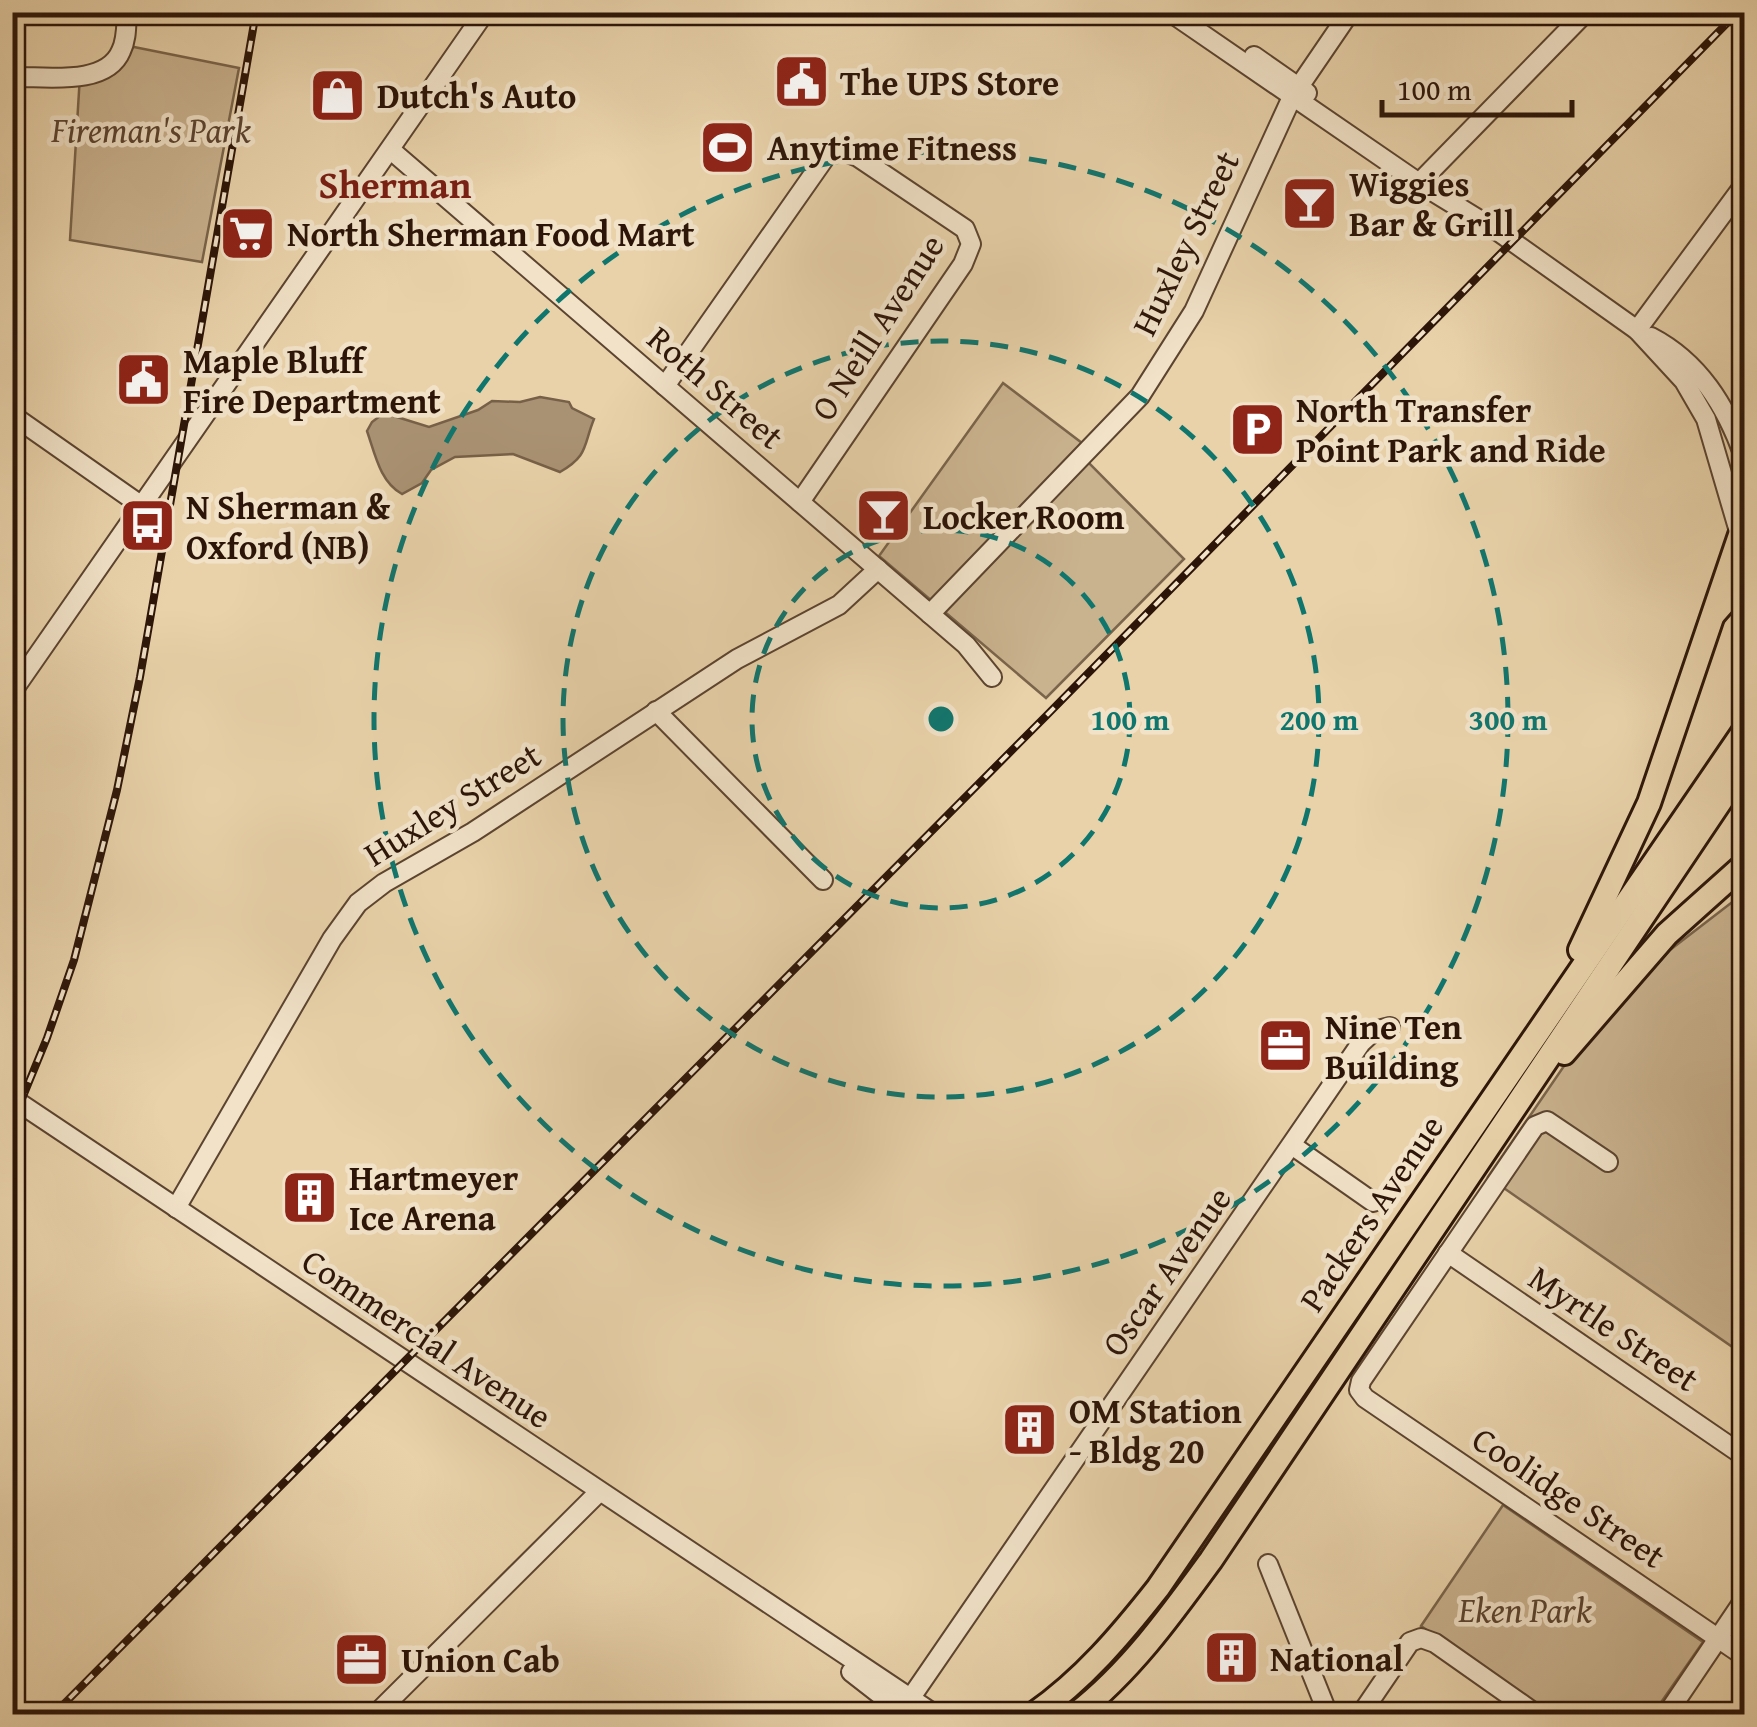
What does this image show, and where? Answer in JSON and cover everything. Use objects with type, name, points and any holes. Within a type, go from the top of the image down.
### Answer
[{"type":"main road","points":[[1541,1024],[1593,926],[1649,803],[1712,616],[1742,542]]},
{"type":"main road","points":[[1712,616],[1729,597],[1744,590]]},
{"type":"main road","name":"Packers Avenue","points":[[1034,1714],[1112,1645],[1158,1588],[1744,731]]},
{"type":"main road","name":"Packers Avenue","points":[[1076,1714],[1128,1665],[1174,1612],[1744,766]]},
{"type":"main road","points":[[1515,1109],[1668,934],[1744,865]]},
{"type":"main road","points":[[1719,888],[1744,874]]},
{"type":"street","points":[[12,77],[98,73],[117,59],[122,50],[127,12]]},
{"type":"street","points":[[12,692],[392,151],[485,12]]},
{"type":"street","points":[[1170,12],[1295,92],[1638,330],[1668,345],[1707,383],[1744,456]]},
{"type":"street","points":[[1190,12],[1295,92]]},
{"type":"street","name":"Huxley Street","points":[[930,614],[1140,396],[1194,311],[1295,92],[1350,12]]},
{"type":"street","points":[[1422,180],[1586,12]]},
{"type":"street","name":"Roth Street","points":[[392,151],[930,614],[966,646],[992,677]]},
{"type":"street","name":"O Neill Avenue","points":[[666,386],[828,152],[858,156],[960,225],[972,244],[962,264],[800,502]]},
{"type":"street","points":[[1638,330],[1744,185]]},
{"type":"street","points":[[1638,330],[1684,381],[1700,409],[1742,542]]},
{"type":"street","points":[[12,415],[142,506]]},
{"type":"street","name":"Huxley Street","points":[[176,1208],[332,939],[358,904],[384,882],[473,832],[737,659],[839,604],[878,569]]},
{"type":"street","points":[[656,711],[823,880]]},
{"type":"street","name":"Oscar Avenue","points":[[905,1708],[1361,1043],[1374,1031],[1390,1027]]},
{"type":"street","name":"Commercial Avenue","points":[[12,1098],[806,1631],[905,1708],[934,1714]]},
{"type":"street","points":[[1448,1253],[1528,1134],[1544,1120],[1608,1162]]},
{"type":"street","points":[[1293,1146],[1373,1202]]},
{"type":"street","name":"Coolidge Street","points":[[1448,1253],[1361,1382],[1359,1390],[1364,1398],[1744,1656]]},
{"type":"street","name":"Myrtle Street","points":[[1448,1253],[1744,1456]]},
{"type":"street","points":[[376,1714],[599,1492]]},
{"type":"street","points":[[1268,1564],[1328,1714]]},
{"type":"street","points":[[1668,1714],[1744,1600]]},
{"type":"street","points":[[1362,1714],[1408,1644],[1418,1638],[1432,1640],[1536,1714]]},
{"type":"green space","name":"Fireman's Park","points":[[124,45],[239,68],[202,262],[70,240],[80,75]]},
{"type":"green space","points":[[1003,383],[1082,443],[1076,450],[1184,559],[1046,698],[879,556]]},
{"type":"green space","points":[[1744,893],[1744,1355],[1488,1177],[1564,1066],[1670,950]]},
{"type":"green space","name":"Eken Park","points":[[1503,1505],[1703,1642],[1653,1714],[1551,1714],[1421,1626]]},
{"type":"shaded area","points":[[540,397],[569,402],[572,408],[594,419],[581,455],[560,472],[513,454],[455,457],[431,470],[422,483],[402,494],[383,475],[367,431],[384,413],[429,427],[492,401],[520,402]]},
{"type":"railway","points":[[12,1123],[74,960],[117,790],[256,12]]},
{"type":"railway","points":[[54,1714],[1048,714],[1738,12]]},
{"type":"place","name":"The UPS Store","points":[[801,82]]},
{"type":"place","name":"Dutch's Auto","points":[[338,95]]},
{"type":"place","name":"Anytime Fitness","points":[[728,147]]},
{"type":"place","name":"Wiggies Bar & Grill","points":[[1310,203]]},
{"type":"place","name":"North Sherman Food Mart","points":[[248,233]]},
{"type":"place","name":"Maple Bluff Fire Department","points":[[144,380]]},
{"type":"place","name":"North Transfer Point Park and Ride","points":[[1257,429]]},
{"type":"place","name":"Locker Room","points":[[884,516]]},
{"type":"place","name":"N Sherman & Oxford (NB)","points":[[147,526]]},
{"type":"place","name":"Nine Ten Building","points":[[1286,1046]]},
{"type":"place","name":"Hartmeyer Ice Arena","points":[[310,1197]]},
{"type":"place","name":"OM Station - Bldg 20","points":[[1030,1430]]},
{"type":"place","name":"National","points":[[1231,1658]]},
{"type":"place","name":"Union Cab","points":[[362,1659]]},
{"type":"district","name":"Sherman","points":[[395,184]]}]
